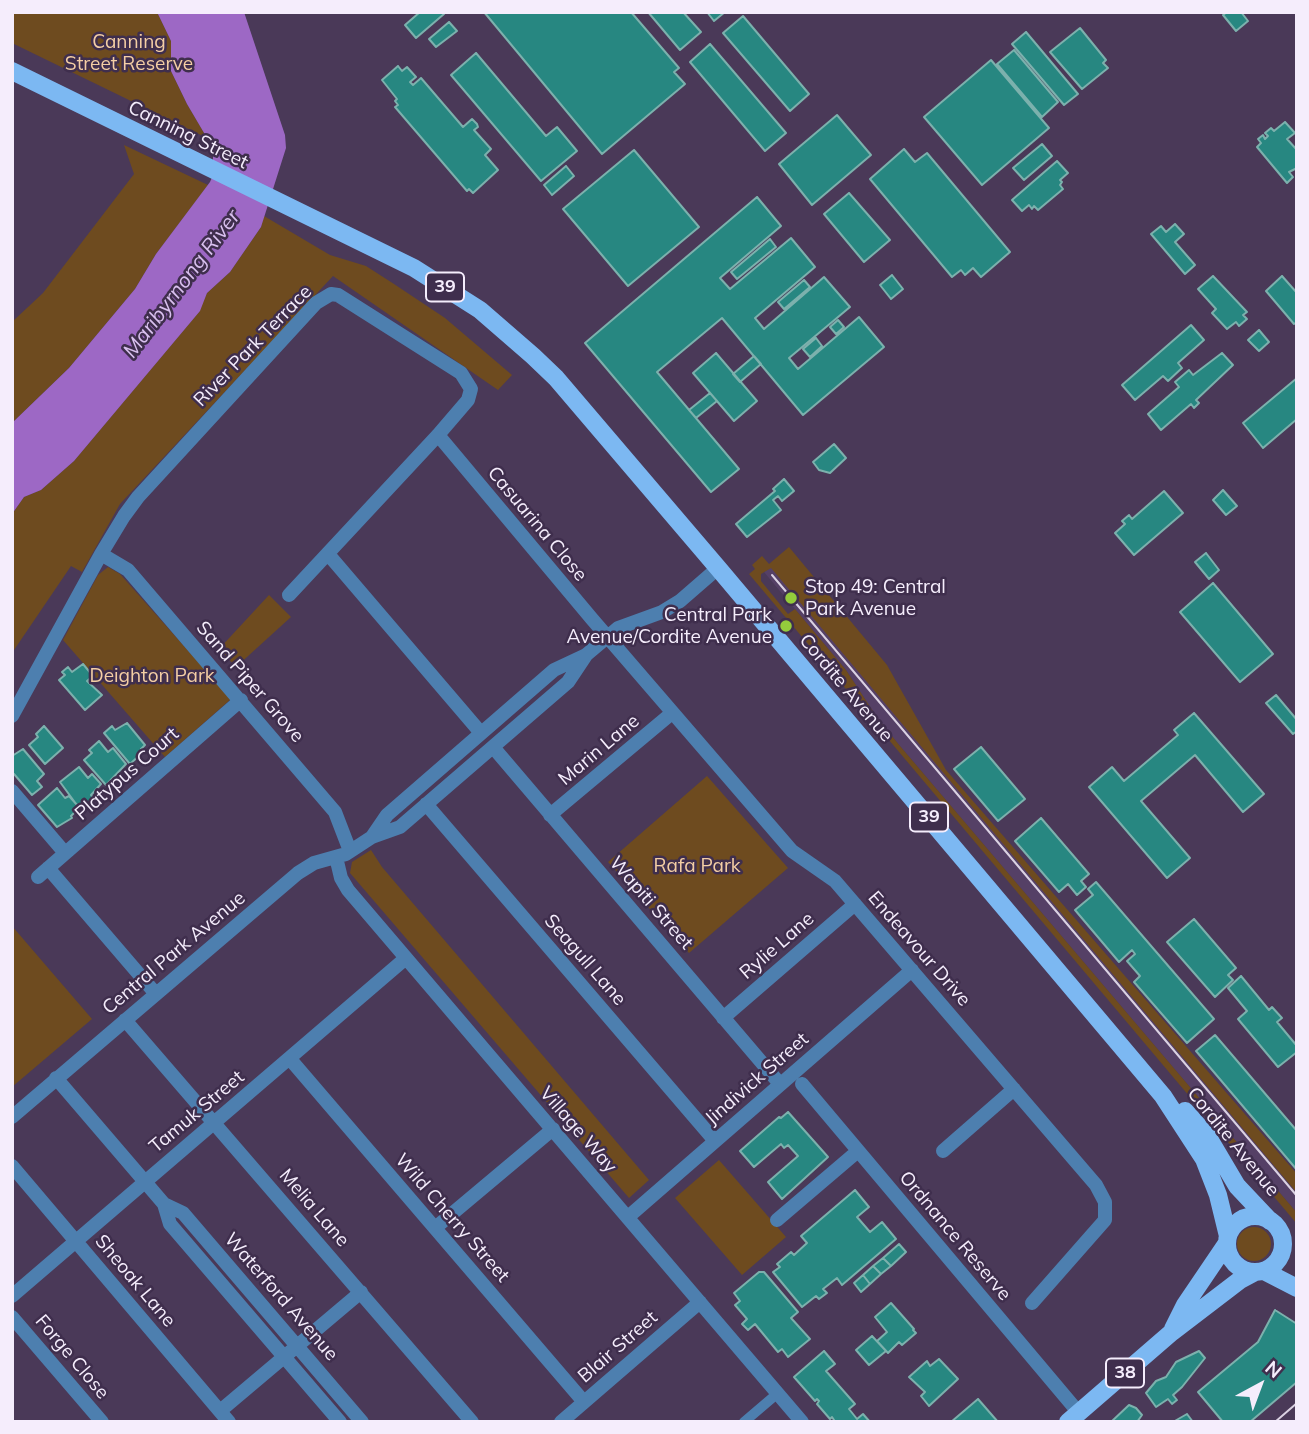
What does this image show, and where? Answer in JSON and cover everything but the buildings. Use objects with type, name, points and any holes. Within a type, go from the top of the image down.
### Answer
[{"type":"main road","name":"Canning Street","points":[[12,71],[346,234]]},
{"type":"main road","name":"Cordite Avenue","points":[[346,234],[414,268],[480,310],[556,378],[1134,1059],[1176,1114],[1203,1159],[1218,1195],[1227,1239]]},
{"type":"main road","name":"Cordite Avenue","points":[[1134,1059],[1197,1125],[1217,1151],[1237,1186],[1297,1247]]},
{"type":"main road","name":"38","points":[[1172,1332],[1185,1305],[1236,1223],[1257,1216],[1273,1223]]},
{"type":"main road","points":[[1259,1272],[1276,1262],[1282,1250],[1282,1237],[1273,1223]]},
{"type":"main road","points":[[1227,1239],[1227,1250],[1234,1264],[1297,1288]]},
{"type":"main road","name":"38","points":[[1073,1417],[1172,1332],[1240,1280],[1259,1272]]},
{"type":"street","name":"River Park Terrace","points":[[12,716],[101,554],[138,497],[316,303],[331,294],[342,296],[465,377],[471,389],[468,400],[438,435],[289,595]]},
{"type":"street","name":"Casuarina Close","points":[[438,435],[607,637]]},
{"type":"street","name":"Sand Piper Grove","points":[[101,554],[128,570],[335,812],[343,854]]},
{"type":"street","points":[[328,554],[481,733]]},
{"type":"street","name":"Central Park Avenue","points":[[372,837],[387,815],[554,670],[586,655],[618,628],[680,601],[718,568]]},
{"type":"street","name":"Endeavour Drive","points":[[607,637],[792,851],[835,881],[1096,1185],[1105,1202],[1105,1220],[1032,1303]]},
{"type":"street","name":"Central Park Avenue","points":[[12,1116],[298,873],[314,863],[343,854],[372,837],[400,827],[568,682],[586,655]]},
{"type":"street","name":"Platypus Court","points":[[156,994],[43,872],[241,700]]},
{"type":"street","name":"Marin Lane","points":[[550,815],[673,713]]},
{"type":"street","name":"Wapiti Street","points":[[492,747],[780,1084]]},
{"type":"street","points":[[12,791],[65,853]]},
{"type":"street","name":"Seagull Lane","points":[[426,804],[715,1140]]},
{"type":"street","name":"Village Way","points":[[343,854],[341,878],[348,890],[802,1422]]},
{"type":"street","name":"Rylie Lane","points":[[723,1018],[855,904]]},
{"type":"street","name":"Tamuk Street","points":[[12,1296],[406,958]]},
{"type":"street","name":"Jindivick Street","points":[[628,1217],[912,970]]},
{"type":"street","name":"Melia Lane","points":[[125,1020],[472,1422]]},
{"type":"street","name":"Wild Cherry Street","points":[[290,1059],[584,1402]]},
{"type":"street","name":"Waterford Avenue","points":[[56,1079],[164,1204],[170,1224],[340,1422]]},
{"type":"street","name":"Ordnance Reserve","points":[[802,1084],[1073,1417]]},
{"type":"street","points":[[943,1151],[1014,1089]]},
{"type":"street","points":[[435,1228],[553,1129]]},
{"type":"street","points":[[777,1220],[858,1150]]},
{"type":"street","name":"Sheoak Lane","points":[[12,1166],[225,1417]]},
{"type":"street","name":"Waterford Avenue","points":[[164,1204],[183,1213],[362,1422]]},
{"type":"street","points":[[225,1417],[284,1357],[361,1292]]},
{"type":"street","name":"Blair Street","points":[[561,1422],[700,1302]]},
{"type":"street","name":"Forge Close","points":[[12,1317],[102,1422]]},
{"type":"street","points":[[744,1422],[778,1393]]},
{"type":"shaded area","points":[[771,567],[1297,1193],[1297,1213],[878,719],[846,670],[764,572]]},
{"type":"green space","name":"Canning Street Reserve","points":[[12,12],[157,12],[171,41],[171,71],[207,138],[12,43]]},
{"type":"green space","points":[[124,145],[208,185],[156,254],[135,289],[69,368],[12,423],[12,322],[43,293],[134,174]]},
{"type":"green space","points":[[264,216],[330,255],[366,266],[445,318],[512,375],[498,390],[333,276],[120,504],[82,572],[71,566],[12,653],[12,514],[24,497],[41,490],[74,461],[199,312],[207,293],[230,272],[261,227]]},
{"type":"green space","points":[[789,547],[887,665],[946,770],[1297,1174],[1297,1193],[771,568],[761,574],[761,581],[788,614],[795,609],[846,670],[878,719],[900,746],[1297,1213],[1297,1224],[749,574],[755,569],[752,565],[762,556],[769,564]]},
{"type":"green space","name":"Deighton Park","points":[[108,567],[120,574],[231,699],[165,757],[63,640],[98,575]]},
{"type":"green space","points":[[269,595],[291,617],[236,667],[219,649]]},
{"type":"green space","name":"Rafa Park","points":[[707,776],[788,868],[689,953],[608,862]]},
{"type":"green space","points":[[371,850],[382,867],[649,1180],[629,1198],[350,873],[352,862]]},
{"type":"green space","points":[[12,926],[92,1019],[12,1087]]},
{"type":"green space","points":[[719,1160],[786,1237],[742,1275],[675,1198]]},
{"type":"green space","points":[[1254,1227],[1266,1232],[1271,1244],[1266,1256],[1254,1261],[1242,1256],[1237,1244],[1242,1232]]},
{"type":"water","name":"Maribyrnong River","points":[[157,12],[244,12],[285,135],[286,148],[261,227],[230,272],[207,293],[200,311],[74,461],[41,490],[24,497],[12,514],[12,423],[69,368],[135,289],[156,254],[213,175],[213,154],[171,71],[171,41]]},
{"type":"tram line","points":[[772,575],[1297,1196]]},
{"type":"tram line","points":[[1275,1422],[1297,1403]]},
{"type":"place","name":"Stop 49: Central Park Avenue","points":[[791,598]]},
{"type":"place","name":"Central Park Avenue/Cordite Avenue","points":[[786,626]]}]
